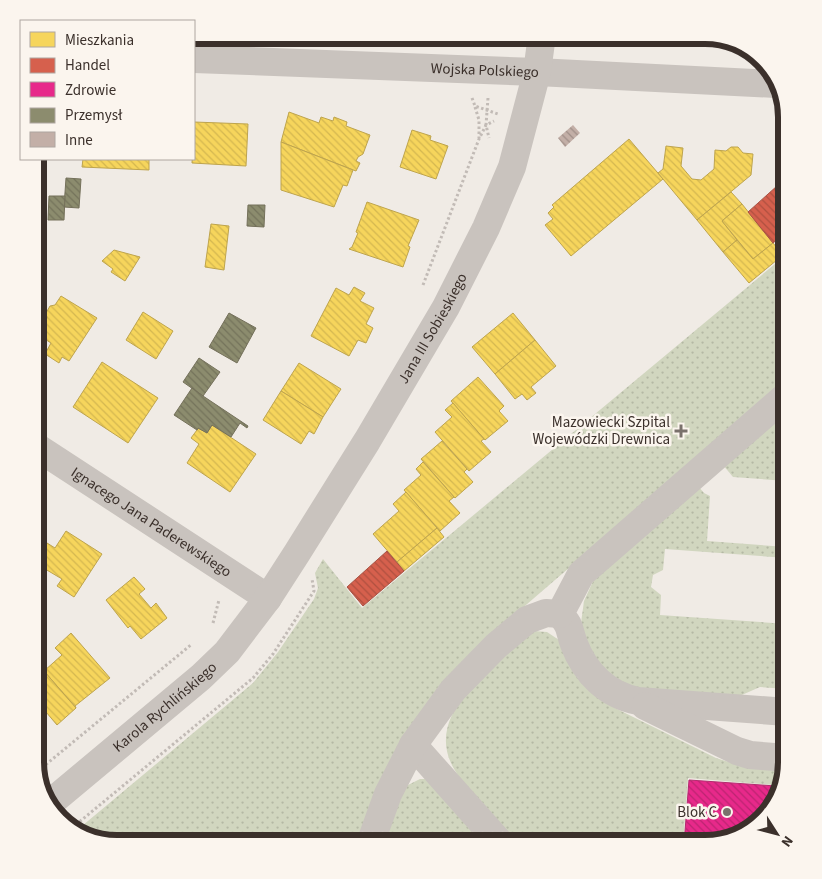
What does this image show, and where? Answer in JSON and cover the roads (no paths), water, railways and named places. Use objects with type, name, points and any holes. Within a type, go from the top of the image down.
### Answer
[{"type":"street","name":"Jana III Sobieskiego","points":[[268,598],[367,441],[446,307],[474,254],[512,167],[537,72],[541,44]]},
{"type":"street","name":"Wojska Polskiego","points":[[195,59],[537,72],[770,84]]},
{"type":"street","points":[[560,614],[581,574],[778,403]]},
{"type":"street","name":"Ignacego Jana Paderewskiego","points":[[44,452],[268,598]]},
{"type":"street","name":"Karola Rychlińskiego","points":[[54,800],[201,677],[227,652],[268,598]]},
{"type":"street","points":[[373,835],[388,794],[413,745],[453,690],[496,646],[533,616],[546,613],[560,614],[570,626],[576,648],[592,675],[605,688],[737,751],[750,755],[778,757]]},
{"type":"street","points":[[632,700],[778,711]]},
{"type":"street","points":[[413,745],[493,835]]},
{"type":"place","name":"Mazowiecki Szpital Wojewódzki Drewnica","points":[[681,431]]},
{"type":"place","name":"Blok C","points":[[727,812]]}]
